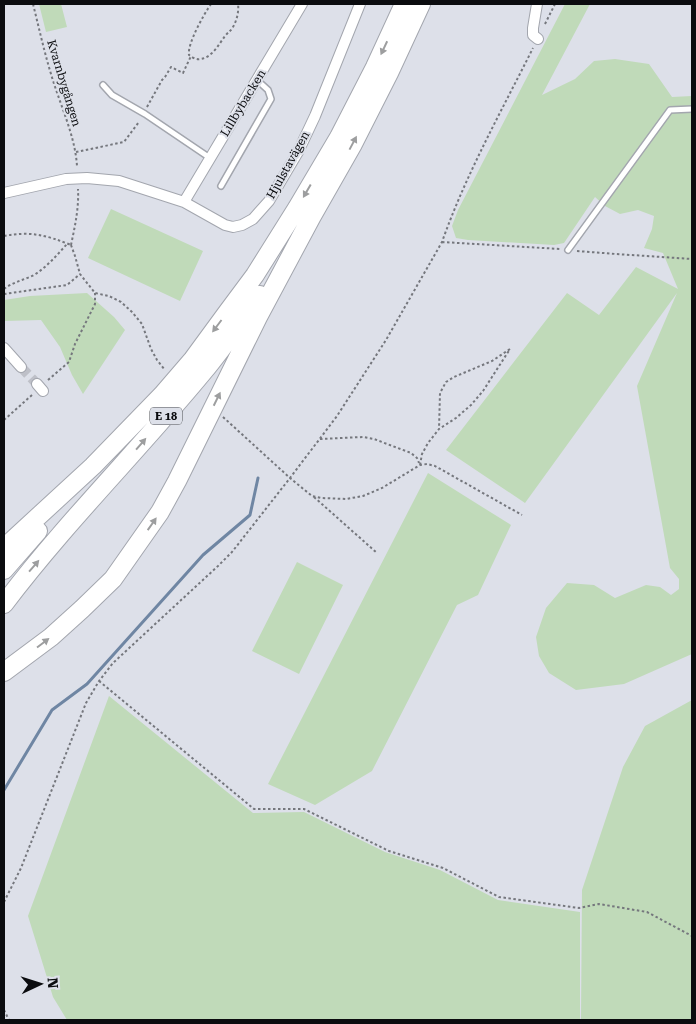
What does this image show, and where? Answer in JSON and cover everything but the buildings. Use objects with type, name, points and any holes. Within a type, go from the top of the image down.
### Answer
[{"type":"highway","name":"E 18","points":[[4,570],[93,466],[168,388],[192,359],[254,275],[339,137],[375,67],[404,4]]},
{"type":"highway","name":"E 18","points":[[4,604],[53,543],[205,370],[268,283],[312,216],[353,144],[421,4]]},
{"type":"highway","points":[[4,672],[51,637],[112,579],[160,512],[312,216]]},
{"type":"highway","points":[[4,548],[93,466]]},
{"type":"street","name":"Lillbybacken","points":[[184,202],[302,4]]},
{"type":"street","name":"Hjulstavägen","points":[[4,193],[66,179],[88,178],[119,181],[184,202],[225,225],[233,227],[242,225],[253,219],[269,201],[298,152],[315,116],[360,4]]},
{"type":"street","points":[[537,4],[533,35],[538,39]]},
{"type":"street","points":[[4,348],[21,367]]},
{"type":"lane","points":[[221,186],[271,99],[268,90],[257,80]]},
{"type":"lane","points":[[103,85],[112,95],[211,158]]},
{"type":"lane","points":[[568,250],[670,110],[692,109]]},
{"type":"path","name":"Kvarnbygången","points":[[34,4],[48,66],[76,152],[77,166]]},
{"type":"path","points":[[212,4],[188,50],[189,56],[195,59],[208,56],[232,30],[238,4]]},
{"type":"path","points":[[4,902],[21,868],[86,703],[99,681],[113,663],[232,552],[337,416],[386,340],[442,242],[469,175],[555,4]]},
{"type":"path","points":[[144,114],[171,67],[183,72],[191,56]]},
{"type":"path","points":[[76,152],[124,142],[139,122]]},
{"type":"path","points":[[65,365],[69,362],[75,344],[95,304],[95,293],[80,274],[70,245],[77,217],[78,187]]},
{"type":"path","points":[[4,236],[33,234],[47,236],[70,245]]},
{"type":"path","points":[[4,289],[33,275],[46,266],[67,244]]},
{"type":"path","points":[[4,294],[67,285],[80,274]]},
{"type":"path","points":[[95,293],[110,296],[121,302],[132,312],[142,324],[151,349],[167,372]]},
{"type":"path","points":[[420,465],[422,454],[428,443],[439,429],[471,405],[483,391],[510,349],[492,361],[446,382],[440,393],[439,429]]},
{"type":"path","points":[[219,413],[290,478],[377,553]]},
{"type":"path","points":[[320,438],[374,438],[411,453],[417,458],[420,465]]},
{"type":"path","points":[[312,496],[346,499],[363,496],[382,488],[420,465],[435,466],[522,515]]},
{"type":"path","points":[[99,681],[254,809],[304,808],[390,851],[443,868],[498,897],[579,908],[599,904],[647,912],[692,936]]},
{"type":"path","points":[[4,1010],[10,1020]]},
{"type":"green space","points":[[39,4],[61,4],[67,27],[46,32]]},
{"type":"green space","points":[[565,4],[590,4],[542,95],[575,79],[594,61],[615,59],[649,64],[672,97],[692,96],[692,654],[624,684],[576,690],[549,673],[539,656],[536,637],[546,608],[567,583],[594,585],[615,598],[646,585],[660,587],[671,595],[679,589],[679,579],[670,568],[637,386],[677,293],[525,503],[446,450],[567,293],[599,315],[636,267],[678,289],[663,253],[644,248],[652,229],[654,216],[638,210],[620,214],[605,206],[595,197],[564,243],[554,245],[456,238],[452,226],[458,210]]},
{"type":"green space","points":[[111,209],[203,251],[180,301],[88,258]]},
{"type":"green space","points":[[87,293],[114,317],[125,330],[83,394],[72,375],[60,347],[41,320],[4,321],[4,300],[30,296]]},
{"type":"green space","points":[[428,473],[511,525],[478,595],[457,605],[372,771],[315,805],[268,784]]},
{"type":"green space","points":[[297,562],[343,585],[299,674],[252,651]]},
{"type":"green space","points":[[109,696],[253,813],[304,812],[385,852],[440,870],[498,900],[580,912],[580,1020],[67,1020],[53,997],[28,916]]},
{"type":"green space","points":[[692,700],[692,1020],[581,1020],[582,890],[623,767],[645,726]]},
{"type":"waterway","points":[[4,790],[52,710],[87,684],[203,555],[250,515],[258,478]]},
{"type":"tunnel","points":[[21,367],[37,384]]}]
